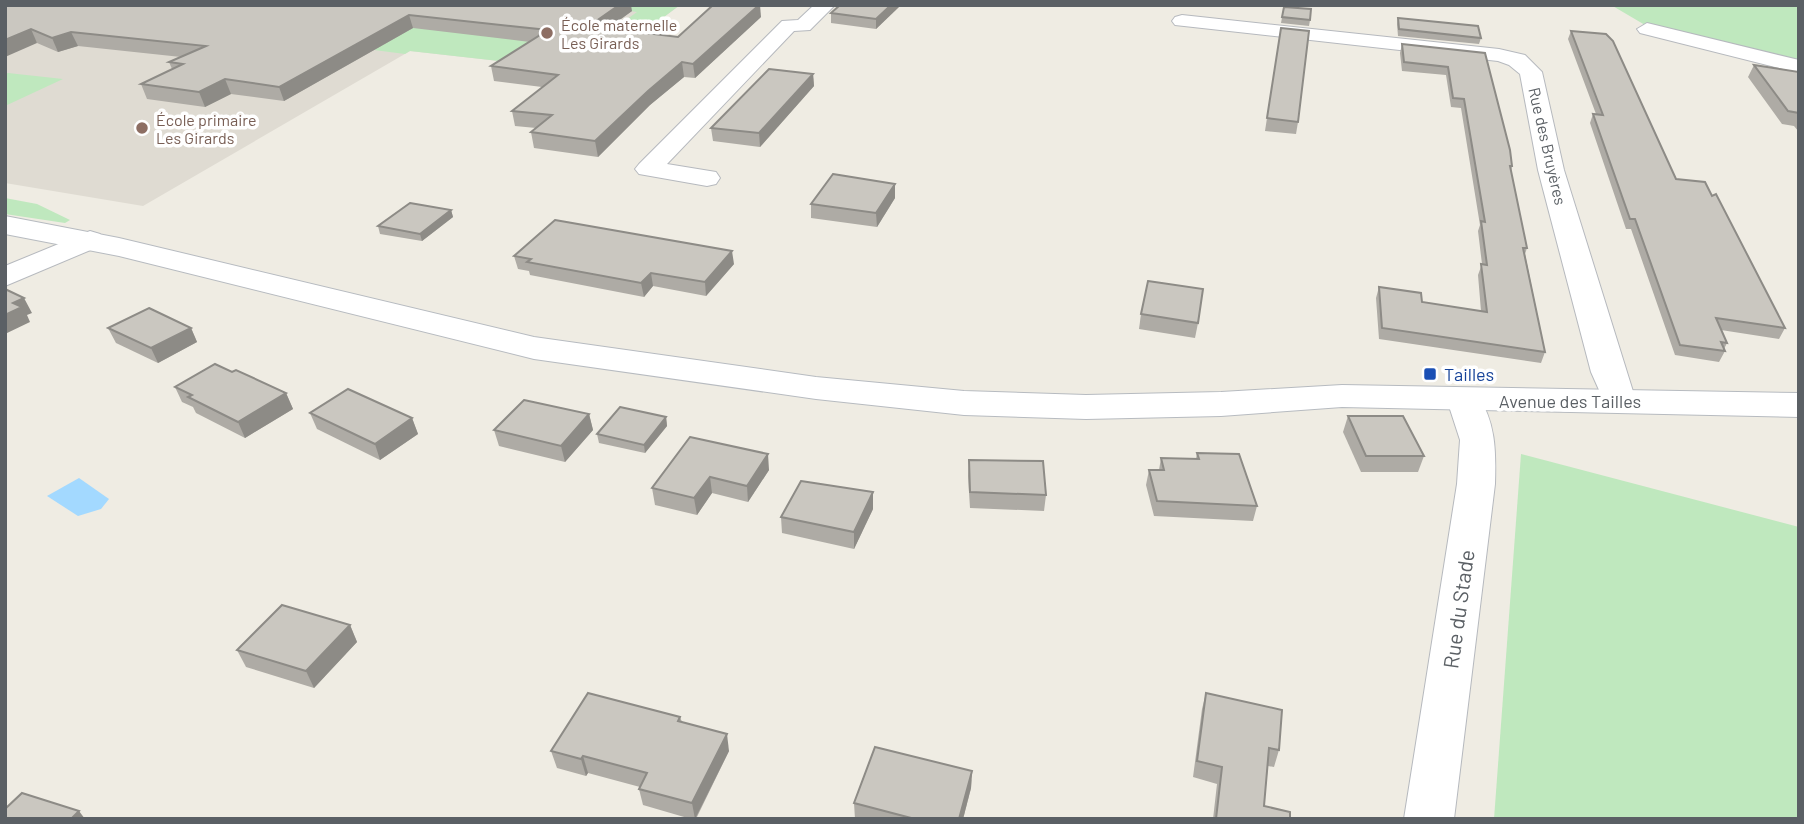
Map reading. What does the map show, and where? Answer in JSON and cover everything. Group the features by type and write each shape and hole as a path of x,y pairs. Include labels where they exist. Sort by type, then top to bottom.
{"street":[{"path":"707,178 648,169 789,25 803,26 826,5"},
{"name":"Rue des Bruyères","path":"1182,21 1499,55 1526,65 1531,72 1551,170 1608,372 1619,401"},
{"path":"1647,29 1799,67"},
{"path":"5,225 44,233"},
{"path":"5,231 44,233"},
{"name":"Avenue des Tailles","path":"44,233 90,240 534,348 816,388 964,403 1086,407 1221,404 1342,396 1799,405"},
{"path":"5,277 90,240"},
{"name":"Rue du Stade","path":"1429,819 1476,484 1478,440 1464,400"}],"shaded area":[{"name":"École primaire Les Girards","path":"259,5 680,5 629,43 606,73 410,51 143,206 5,183 5,30"}],"green space":[{"path":"592,5 680,5 629,43 606,73 410,51 405,54 374,50 413,21 598,40 637,12"},
{"path":"1611,5 1799,5 1799,62 1645,25"},
{"path":"5,74 63,79 5,106"},
{"path":"5,198 37,204 70,220 65,223 5,214"},
{"path":"1521,454 1799,527 1799,819 1494,819"}],"water":[{"path":"79,478 109,499 101,509 78,516 47,496"}],"building":[{"path":"5,5 619,5 589,26 678,37 713,5 759,5 693,64 682,62 595,141 531,132 552,115 512,111 558,75 491,66 548,30 409,15 279,87 225,79 199,92 141,84 183,64 169,62 206,46 71,32 52,38 31,29 5,40"},
{"path":"840,5 891,5 876,19 831,13"},
{"path":"1284,7 1311,9 1310,20 1282,17"},
{"path":"1398,18 1478,26 1481,38 1399,29"},
{"path":"1281,28 1309,31 1298,122 1267,118"},
{"path":"1571,31 1606,34 1613,41 1676,179 1705,182 1712,196 1716,194 1785,328 1716,318 1727,343 1721,342 1725,351 1680,345 1635,219 1630,219 1593,114 1603,115"},
{"path":"1402,44 1485,53 1510,150 1510,166 1527,248 1523,248 1545,352 1382,328 1379,287 1421,293 1422,302 1487,312 1481,264 1487,265 1481,221 1485,222 1464,99 1453,98 1448,67 1404,62"},
{"path":"1754,65 1799,72 1799,113 1788,111"},
{"path":"769,69 813,74 759,133 711,128"},
{"path":"833,174 895,184 876,213 811,204"},
{"path":"410,203 451,210 420,234 378,226"},
{"path":"555,220 732,251 705,282 651,273 641,283 527,262 531,259 514,256"},
{"path":"1148,281 1203,289 1198,323 1141,314"},
{"path":"5,289 24,298 13,303 22,307 5,315"},
{"path":"149,308 191,328 151,348 108,328"},
{"path":"215,364 232,372 236,370 286,393 238,422 188,397 192,395 175,387"},
{"path":"348,389 412,418 375,444 310,413"},
{"path":"524,400 589,414 561,446 494,430"},
{"path":"620,407 666,417 644,445 597,434"},
{"path":"1348,416 1403,416 1424,456 1366,456"},
{"path":"690,437 768,454 747,486 710,477 694,498 652,488"},
{"path":"1197,453 1239,454 1257,506 1157,501 1149,470 1164,470 1161,458 1199,459"},
{"path":"969,460 1043,461 1046,495 970,492"},
{"path":"801,481 873,492 854,532 781,517"},
{"path":"282,605 350,625 306,671 237,650"},
{"path":"588,693 680,717 678,721 727,734 692,803 639,789 647,773 583,756 581,759 551,751"},
{"path":"1206,693 1282,710 1279,750 1269,748 1264,806 1290,812 1290,819 1216,819 1222,767 1197,761"},
{"path":"875,747 972,771 959,819 915,819 854,803"},
{"path":"22,793 79,811 71,819 5,819 5,809"}],"place":[{"name":"École maternelle Les Girards","path":"547,33"},
{"name":"École primaire Les Girards","path":"142,128"},
{"name":"Tailles","path":"1430,374"}]}
